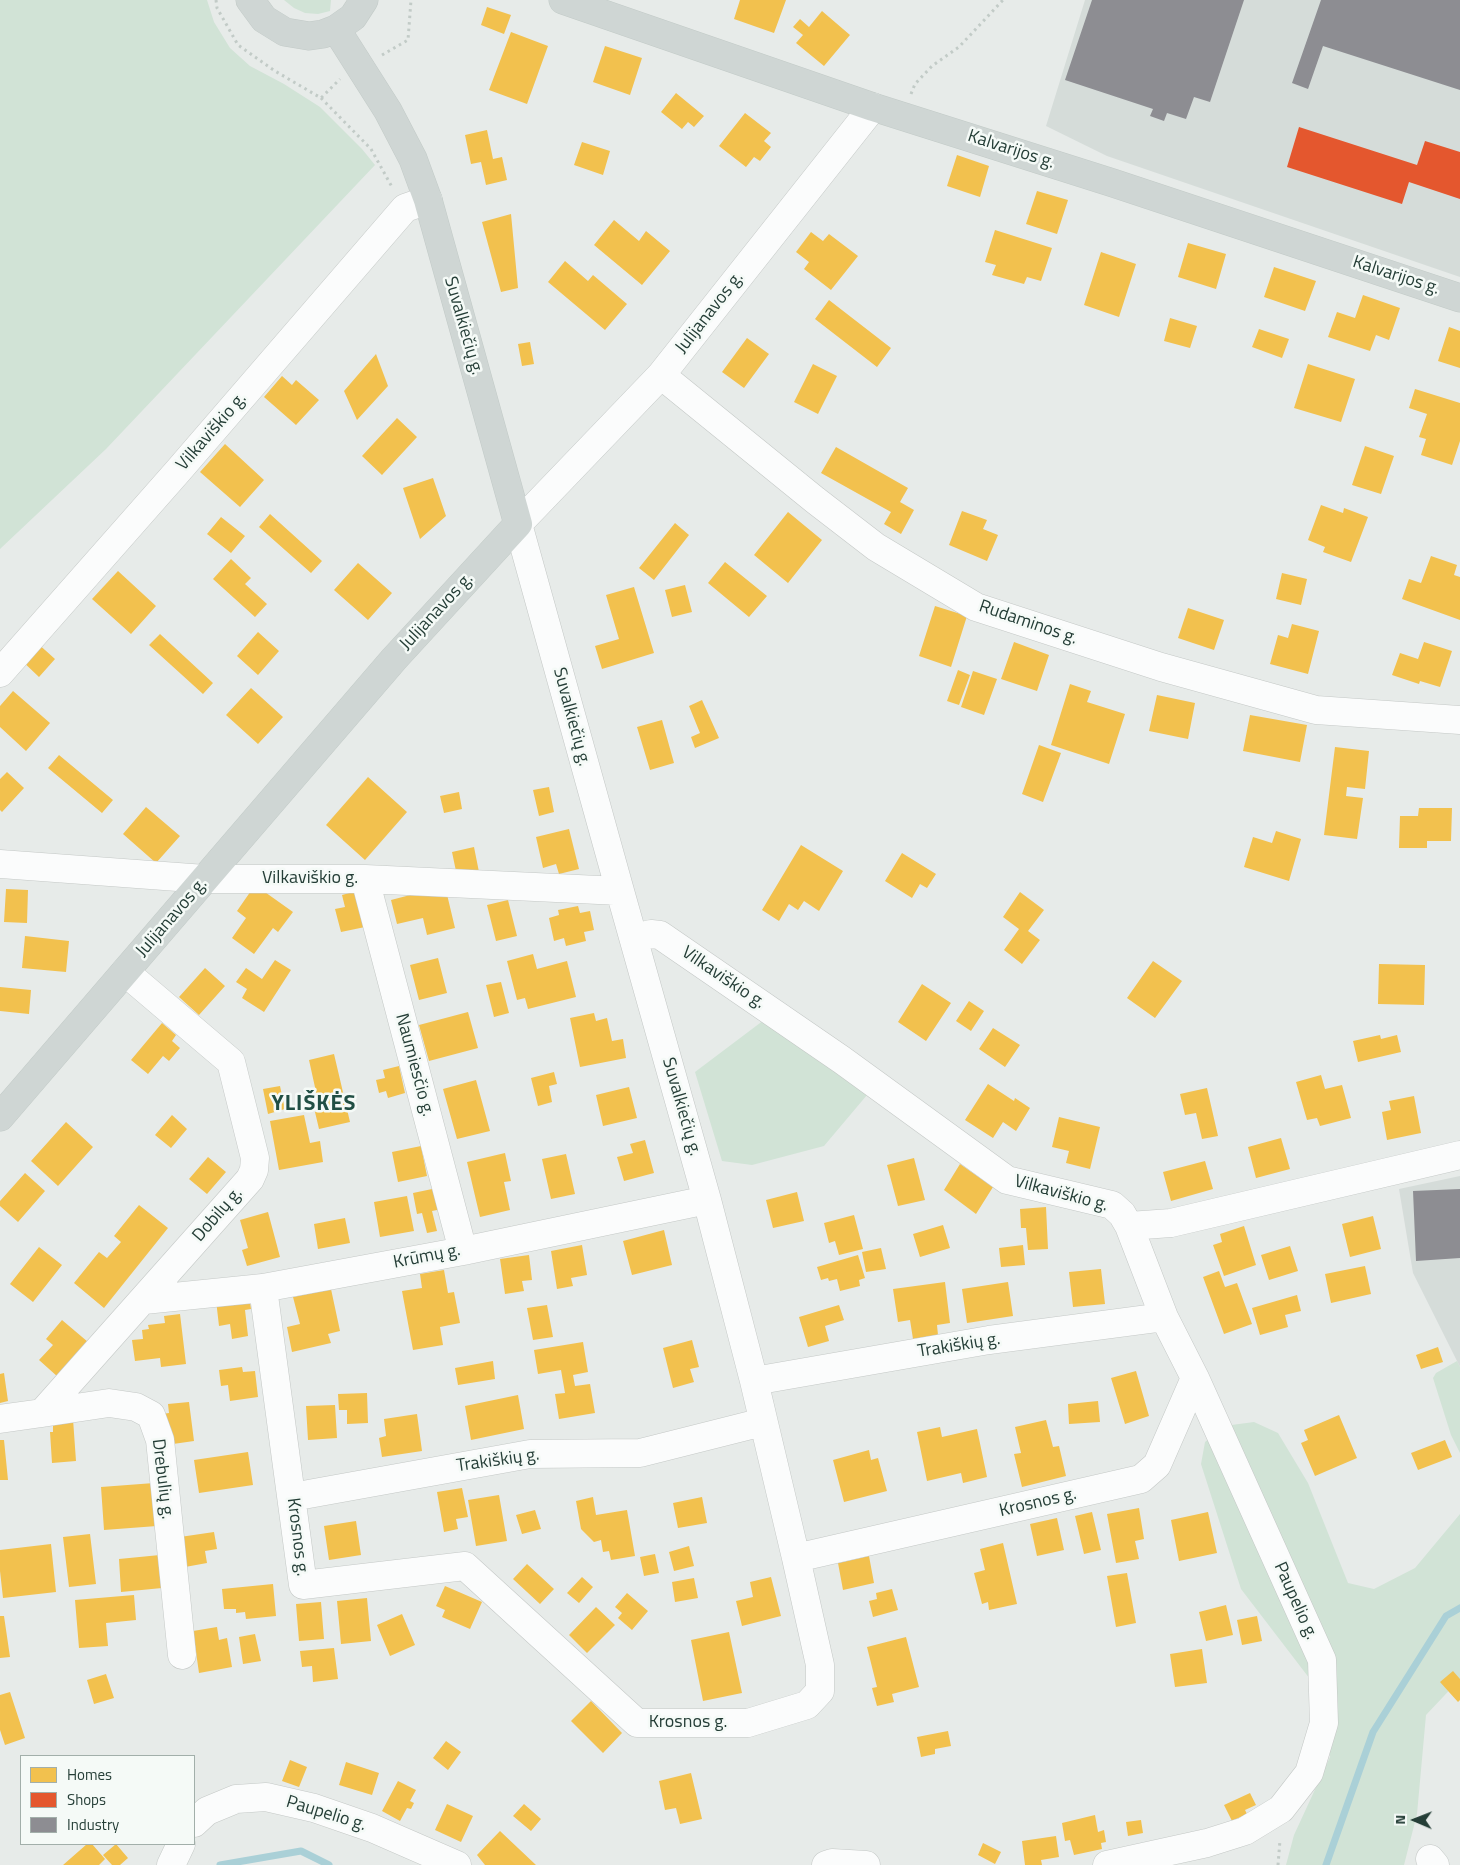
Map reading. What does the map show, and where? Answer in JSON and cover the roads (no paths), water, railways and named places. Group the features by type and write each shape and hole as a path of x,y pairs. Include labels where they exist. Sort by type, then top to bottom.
{"main road":[{"path":"250,0 264,20 285,32 309,36 323,34 336,29 353,17 364,0"},
{"name":"Kalvarijos g.","path":"563,0 873,107 1122,186 1460,298"},
{"name":"Suvalkiečių g.","path":"336,29 388,112 413,159 416,204 518,524"},
{"name":"Julijanavos g.","path":"0,1117 394,658 518,524"}],"street":[{"name":"Julijanavos g.","path":"518,524 661,375 873,107"},
{"name":"Vilkaviškio g.","path":"0,673 416,204"},
{"name":"Rudaminos g.","path":"661,375 809,496 876,547 976,607 1161,667 1316,710 1460,720"},
{"name":"Suvalkiečių g.","path":"518,524 707,1200 754,1381 796,1558"},
{"name":"Vilkaviškio g.","path":"0,864 205,879 365,879 620,891"},
{"name":"Naumiesčio g.","path":"365,879 463,1251"},
{"name":"Vilkaviškio g.","path":"634,938 650,934 660,935 842,1060 1006,1180 1112,1205 1122,1214 1129,1226 1171,1223 1460,1155"},
{"name":"Dobilų g.","path":"42,1413 250,1179 254,1170 255,1158 231,1062 125,972"},
{"name":"Krūmų g.","path":"144,1300 263,1288 463,1251 707,1200"},
{"name":"Paupelio g.","path":"1107,1865 1208,1842 1245,1831 1281,1809 1309,1772 1324,1723 1322,1660 1194,1378 1164,1317 1129,1226"},
{"name":"Krosnos g.","path":"263,1288 303,1585 465,1566 637,1723 748,1722 808,1706 820,1691 820,1665 796,1558 1141,1479 1157,1465 1194,1378"},
{"name":"Trakiškių g.","path":"754,1381 989,1340 1164,1317"},
{"name":"Drebulių g.","path":"42,1413 109,1403 136,1407 150,1415 160,1440 182,1655"},
{"path":"0,1419 42,1413"},
{"name":"Trakiškių g.","path":"292,1497 530,1454 640,1454 763,1422"},
{"name":"Paupelio g.","path":"195,1822 207,1811 236,1800 266,1796 314,1808 372,1828 457,1865"},
{"path":"170,1865 180,1845"},
{"path":"826,1865 832,1863 866,1865"}],"waterway":[{"path":"1326,1865 1373,1732 1446,1616 1460,1608"},
{"path":"220,1865 301,1851 329,1865"}],"district":[{"name":"YLIŠKĖS","path":"314,1105"}]}
